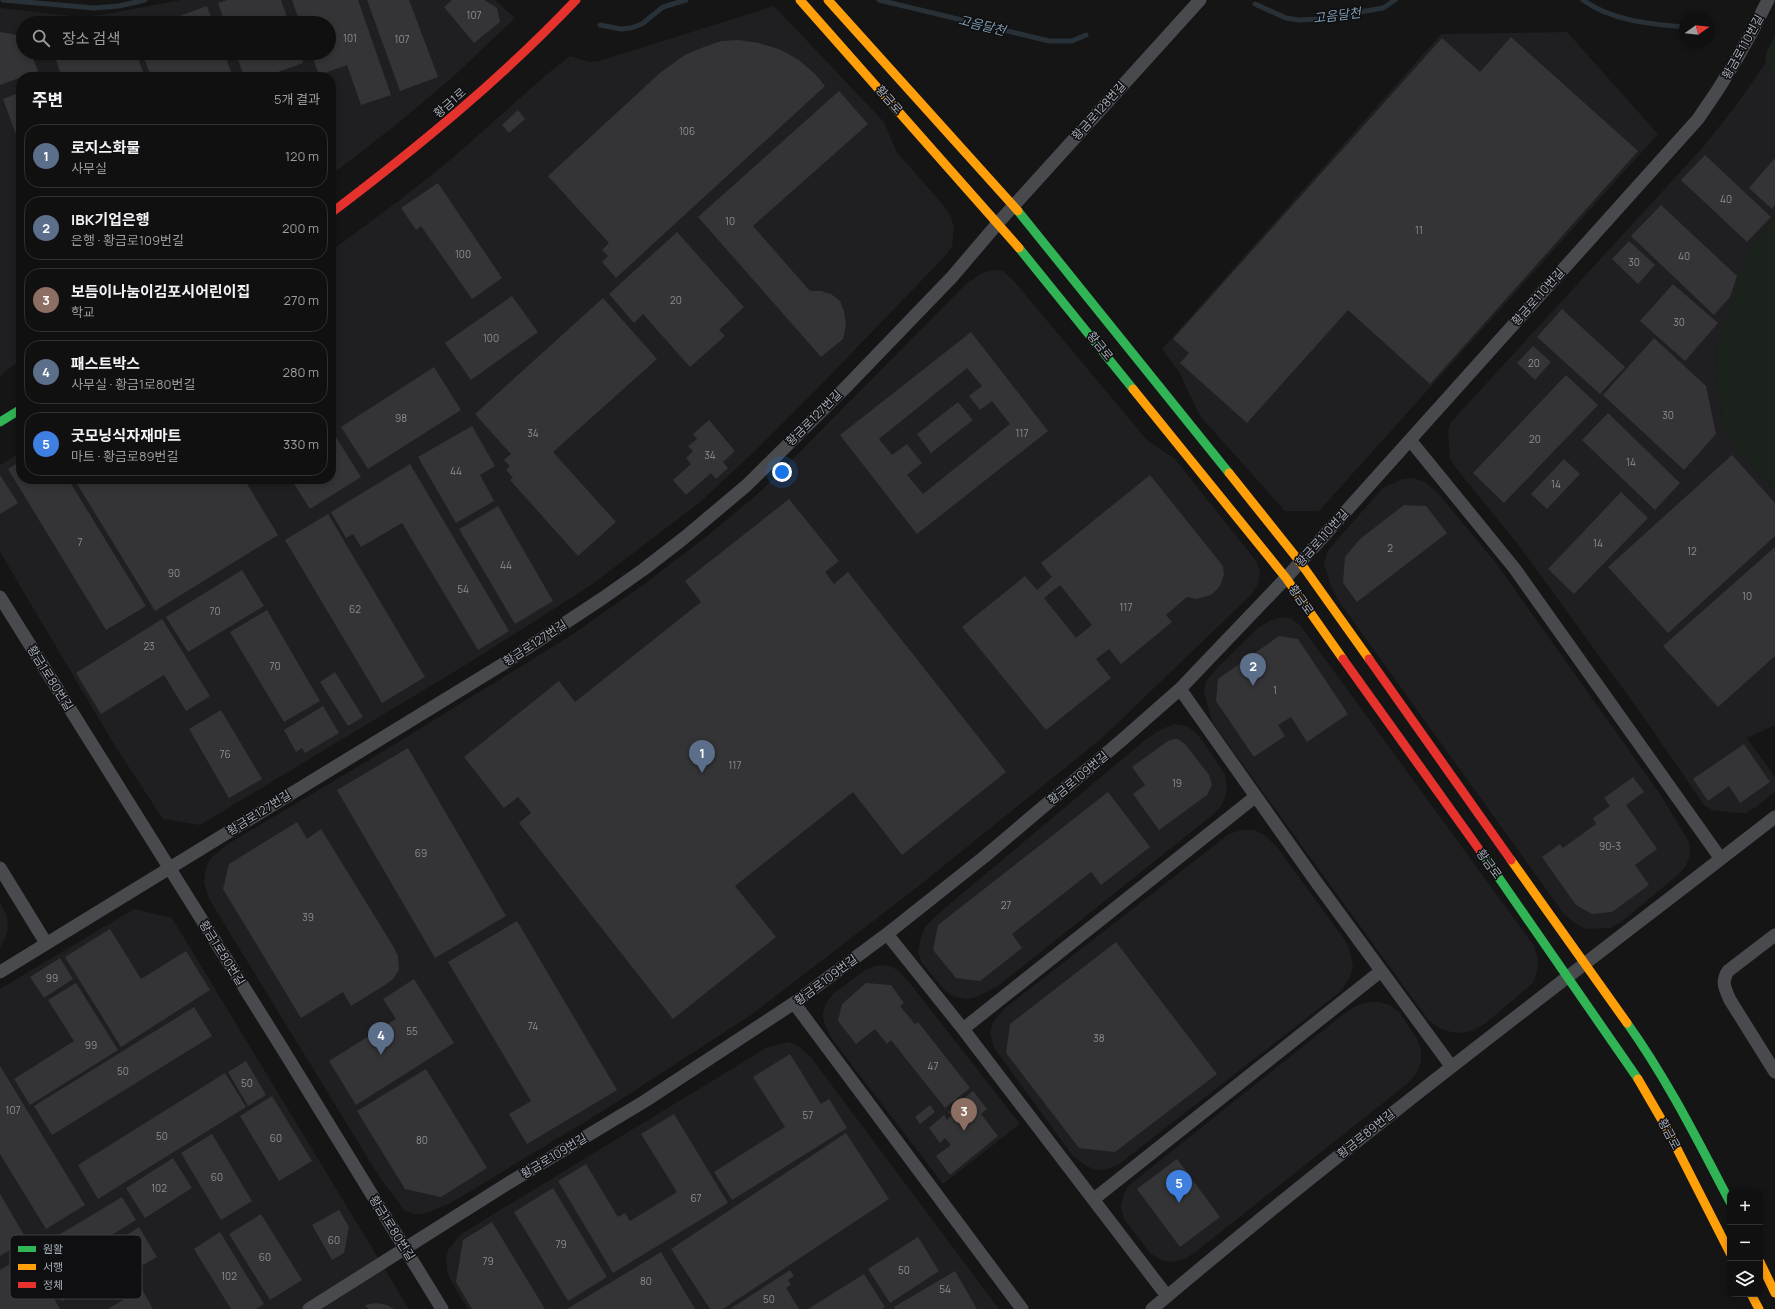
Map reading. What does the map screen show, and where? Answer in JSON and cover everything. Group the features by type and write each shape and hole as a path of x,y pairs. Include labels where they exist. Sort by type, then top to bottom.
{"street":[{"name":"황금1로","path":"336,209 462,109 556,23 576,0"},
{"name":"황금로","path":"800,0 1037,268 1286,578 1532,924 1638,1079 1667,1129 1727,1247"},
{"name":"황금로","path":"828,0 1014,206 1300,562 1645,1049 1687,1120 1727,1196"},
{"name":"황금로128번길","path":"998,223 1200,0"},
{"name":"황금로110번길","path":"1286,578 1698,119 1722,86 1741,54 1768,0"},
{"name":"황금로127번길","path":"0,972 503,664 609,594 679,542 747,485 838,394 952,277 998,223"},
{"path":"0,422 16,412"},
{"path":"1410,440 1515,569 1721,859"},
{"name":"황금로109번길","path":"310,1309 645,1101 794,1003 887,934 990,853 1180,689 1286,578"},
{"name":"황금1로80번길","path":"0,597 282,1048 442,1309"},
{"path":"1180,689 1255,797 1452,1066"},
{"path":"963,1029 1255,797"},
{"path":"1585,964 1775,817"},
{"path":"0,868 46,943"},
{"path":"887,934 963,1029 1167,1296"},
{"path":"1775,935 1728,971 1724,978 1725,988 1730,1000 1775,1072"},
{"name":"황금로89번길","path":"1152,1309 1452,1066 1585,964"},
{"path":"1094,1199 1381,971"},
{"path":"794,1003 1022,1309"},
{"path":"1763,1268 1775,1293"},
{"path":"1753,1297 1759,1309"}],"shaded area":[{"path":"181,0 495,0 515,18 454,76 392,128 336,171 336,72 16,72 16,364 5,371 0,377 0,8 72,16 16,16 16,60 336,60 336,16 91,16"},
{"path":"774,6 884,122 896,151 944,206 951,217 954,228 952,247 820,386 756,450 699,503 590,586 472,661 200,825 163,819 115,746 0,552 0,465 16,455 16,484 336,484 336,247 449,161 546,75 570,56 589,62 599,61"},
{"path":"1567,32 1658,134 1319,511 1285,511 1200,416 1179,372 1162,349 1441,34"},
{"path":"1775,35 1775,73 1765,64 1766,53"},
{"path":"1765,64 1775,73 1775,216 1756,239 1716,350 1715,373 1723,425 1729,437 1737,449 1775,489 1775,725 1747,738 1775,777 1775,792 1746,813 1736,813 1712,810 1704,805 1642,715 1520,547 1456,468 1450,459 1448,431 1451,422 1703,147 1734,108"},
{"path":"1775,216 1775,489 1737,449 1729,437 1723,425 1715,373 1716,351 1744,262 1756,239"},
{"path":"993,270 1003,271 1013,280 1147,440 1175,459 1257,562 1260,573 1258,584 1252,594 1102,738 920,885 751,1015 603,1111 449,1204 424,1214 414,1214 405,1211 380,1178 209,899 204,882 206,867 212,857 228,844 369,760 573,634 647,582 711,533 761,491 966,284 982,273"},
{"path":"1413,478 1425,482 1437,492 1496,563 1660,794 1689,842 1690,854 1686,866 1678,875 1621,922 1610,928 1586,929 1576,924 1564,914 1340,603 1331,586 1324,564 1327,552 1383,488 1402,479"},
{"path":"1283,617 1292,619 1301,626 1534,946 1538,958 1537,972 1533,983 1486,1023 1472,1031 1461,1033 1451,1032 1441,1029 1429,1021 1212,722 1204,692 1206,681 1218,667 1259,627 1271,620"},
{"path":"1174,724 1186,726 1197,733 1225,774 1227,788 1225,798 1220,808 998,986 977,997 966,999 955,997 945,991 922,963 918,952 925,927 938,914 1145,740 1160,730"},
{"path":"1241,830 1255,830 1266,836 1276,846 1345,940 1351,954 1353,967 1349,979 1340,992 1118,1165 1107,1169 1096,1170 1086,1166 1073,1156 994,1048 990,1032 993,1022 1005,1008 1229,834"},
{"path":"0,902 7,917 8,930 0,947"},
{"path":"134,909 172,918 409,1309 0,1309 0,989"},
{"path":"878,965 890,966 899,971 909,982 1020,1124 943,1184 832,1039 824,1023 823,1013 826,1003 834,993 865,970"},
{"path":"1369,1002 1380,1002 1390,1005 1399,1012 1417,1039 1421,1050 1421,1061 1417,1073 1407,1084 1185,1259 1173,1262 1161,1260 1150,1253 1124,1219 1121,1208 1123,1196 1128,1186 1341,1016 1358,1005"},
{"path":"788,1042 798,1046 810,1056 999,1309 468,1309 452,1283 447,1271 446,1260 448,1250 461,1234 766,1048"}],"building":[{"path":"227,0 281,0 287,16 223,16 218,3"},
{"path":"292,0 358,0 391,95 361,105 347,65 327,72 318,72 314,60 336,60 336,16 298,16"},
{"path":"367,0 409,0 438,77 400,91"},
{"path":"452,0 484,0 497,8 500,22 474,43 444,7"},
{"path":"207,6 211,16 180,16"},
{"path":"0,32 16,35 16,60 34,60 38,71 16,72 16,79 0,85"},
{"path":"1511,37 1638,151 1430,384 1348,310 1247,423 1180,363 1189,353 1173,339 1442,38 1480,72"},
{"path":"739,40 759,43 779,49 799,60 815,74 825,86 616,278 602,262 608,256 602,250 609,243 548,176 661,72 685,55 704,47 721,41"},
{"path":"56,60 139,60 143,72 60,72"},
{"path":"145,60 227,60 231,72 149,72"},
{"path":"238,60 302,60 303,63 278,72 242,72"},
{"path":"839,91 868,124 753,226 810,291 821,291 831,294 840,301 844,311 846,325 843,339 821,357 698,217"},
{"path":"16,94 16,134 3,99"},
{"path":"518,110 525,119 509,133 502,125"},
{"path":"1705,155 1771,217 1747,242 1681,180"},
{"path":"1775,158 1775,205 1772,209 1749,188"},
{"path":"438,183 502,278 472,299 421,226 416,230 401,208"},
{"path":"1661,205 1737,276 1730,297 1714,315 1631,236"},
{"path":"677,232 744,307 719,330 725,336 690,367 643,314 634,323 609,294"},
{"path":"1629,241 1655,265 1638,284 1612,259"},
{"path":"1673,284 1718,323 1685,361 1640,321"},
{"path":"512,296 538,332 471,380 445,343"},
{"path":"603,298 657,359 553,452 616,522 578,556 510,480 513,478 506,470 510,466 504,460 511,454 475,414"},
{"path":"1562,309 1625,367 1600,394 1537,337"},
{"path":"971,332 1048,431 917,534 840,435","holes":["967,368 982,386 969,396 980,410 992,401 1010,424 923,494 907,475 922,463 907,444 892,455 879,439"]},
{"path":"1654,338 1706,386 1716,434 1684,470 1603,395"},
{"path":"1533,346 1551,362 1535,380 1517,363"},
{"path":"434,367 461,410 368,469 341,427"},
{"path":"1566,375 1598,405 1504,503 1473,473"},
{"path":"958,402 973,420 931,453 917,434"},
{"path":"1608,413 1680,483 1655,510 1582,440"},
{"path":"709,420 735,451 723,462 728,468 716,479 711,473 686,495 673,480 691,464 686,458 693,451 688,446 697,439 693,434"},
{"path":"472,426 495,466 480,475 494,501 456,523 418,457"},
{"path":"336,437 361,477 310,509 294,484 336,484"},
{"path":"1732,455 1775,503 1775,536 1668,633 1608,567"},
{"path":"1564,459 1580,474 1547,509 1531,494"},
{"path":"16,464 16,482 8,469"},
{"path":"410,464 509,631 478,650 402,523 361,547 353,534 346,538 331,512"},
{"path":"0,475 18,503 0,514"},
{"path":"1150,475 1223,566 1224,575 1220,586 1211,595 1197,599 1187,597 1166,615 1172,622 1121,664 1109,649 1096,659 1111,678 1046,730 962,627 1025,576 1037,590 1052,577 1041,563","holes":["1060,585 1092,625 1076,638 1044,598"]},
{"path":"17,484 71,484 146,606 106,630"},
{"path":"77,484 247,484 278,535 155,611"},
{"path":"1621,492 1648,518 1574,594 1548,569"},
{"path":"789,499 839,561 825,572 834,584 848,572 1006,772 902,855 853,792 735,886 776,937 673,1019 519,823 531,813 518,797 504,808 464,757 559,681 575,702 701,602 685,581"},
{"path":"1404,505 1426,506 1447,533 1357,602 1343,583 1345,557 1360,539"},
{"path":"498,506 553,601 515,624 459,529"},
{"path":"328,514 425,677 382,703 285,540"},
{"path":"1775,547 1775,656 1718,707 1663,646"},
{"path":"242,570 264,606 188,652 166,617"},
{"path":"267,610 320,701 284,722 230,632"},
{"path":"162,619 210,696 186,711 164,675 101,714 76,673"},
{"path":"1279,636 1298,639 1348,714 1307,742 1291,717 1278,725 1285,736 1254,757 1216,701 1218,679"},
{"path":"335,672 363,717 348,726 320,682"},
{"path":"323,706 339,733 305,753 302,748 296,752 284,730"},
{"path":"221,710 262,779 229,798 189,729"},
{"path":"1178,739 1185,744 1209,775 1212,785 1207,795 1159,830 1133,794 1145,785 1132,767 1168,741"},
{"path":"1744,744 1770,782 1740,803 1729,786 1708,801 1693,779"},
{"path":"408,748 506,916 435,958 337,790"},
{"path":"1633,777 1644,792 1626,805 1657,849 1635,865 1649,885 1612,912 1592,914 1576,905 1542,857 1560,844 1563,848 1596,824 1593,818 1610,806 1604,798"},
{"path":"1108,792 1150,847 1101,885 1091,872 1012,934 1022,948 980,981 956,978 933,950 938,925"},
{"path":"297,822 307,839 321,829 393,946 398,956 399,970 393,979 385,985 351,1006 343,992 301,1018 223,889 229,864"},
{"path":"517,921 617,1090 527,1144 509,1114 531,1101 448,962"},
{"path":"110,929 141,979 186,951 210,990 121,1047 65,957"},
{"path":"1116,942 1217,1074 1115,1152 1079,1148 1006,1053 1010,1024"},
{"path":"60,958 73,979 44,998 30,977"},
{"path":"414,979 454,1043 356,1105 329,1061 396,1019 383,999"},
{"path":"76,983 118,1050 30,1105 14,1079 74,1041 48,1000"},
{"path":"866,983 891,985 904,1003 900,1006 915,1024 918,1022 970,1088 945,1108 891,1040 887,1044 875,1029 856,1044 838,1021 842,1004"},
{"path":"194,1007 212,1036 52,1135 34,1106"},
{"path":"790,1054 821,1104 829,1099 847,1128 732,1200 714,1172 785,1127 753,1077"},
{"path":"246,1061 266,1095 248,1106 228,1072"},
{"path":"0,1066 85,1205 46,1229 0,1154"},
{"path":"426,1069 487,1168 441,1197 405,1189 357,1111"},
{"path":"225,1073 246,1107 98,1199 78,1165"},
{"path":"973,1091 987,1109 981,1114 998,1136 950,1175 936,1156 951,1145 945,1138 940,1143 929,1128 944,1115 947,1120 951,1116 948,1112"},
{"path":"272,1096 312,1161 279,1181 240,1116"},
{"path":"930,1105 935,1112 920,1124 915,1117"},
{"path":"674,1114 728,1203 613,1273 558,1181 586,1164 618,1217 625,1213 630,1221 677,1192 641,1134"},
{"path":"846,1133 889,1199 723,1309 710,1309 671,1249"},
{"path":"212,1134 252,1201 221,1220 181,1153"},
{"path":"173,1158 192,1188 145,1218 126,1188"},
{"path":"1177,1159 1220,1217 1180,1247 1137,1189"},
{"path":"553,1188 607,1277 568,1301 514,1212"},
{"path":"0,1194 24,1235 10,1235 10,1250 0,1256"},
{"path":"122,1197 136,1220 112,1235 59,1235"},
{"path":"339,1210 349,1227 344,1253 332,1260 312,1225"},
{"path":"261,1214 302,1280 270,1300 229,1234"},
{"path":"492,1222 545,1309 472,1309 456,1282 463,1240"},
{"path":"139,1227 157,1257 143,1265 142,1235 127,1235"},
{"path":"220,1232 264,1304 256,1309 231,1309 194,1249"},
{"path":"918,1237 939,1271 890,1303 868,1269"},
{"path":"661,1252 695,1309 567,1309"},
{"path":"10,1264 10,1299 54,1299 60,1309 0,1309 0,1270"},
{"path":"790,1270 794,1276 788,1280 791,1285 786,1288 799,1309 730,1309"},
{"path":"955,1271 977,1309 895,1309 894,1307"},
{"path":"864,1274 885,1307 882,1309 808,1309"},
{"path":"142,1289 153,1309 108,1309 125,1299 142,1299"},
{"path":"376,1303 387,1305 394,1309 368,1309 365,1305"}],"waterway":[{"name":"고음달천","path":"3,0 94,8 119,6 145,0"},
{"name":"고음달천","path":"600,25 621,29 631,28 642,24 663,7 686,0"},
{"name":"고음달천","path":"879,0 1049,41 1072,41 1086,35"},
{"name":"고음달천","path":"1255,4 1286,18 1299,20 1320,19 1383,8 1395,0"},
{"name":"고음달천","path":"1583,0 1606,13 1619,17 1645,23 1679,26"}],"traffic: fast":[{"path":"1018,211 1229,473"},
{"path":"1019,248 1133,389"},
{"path":"0,422 16,412"},
{"path":"1481,852 1638,1079"},
{"path":"1627,1023 1642,1044 1669,1088 1727,1196"}],"traffic: slow":[{"path":"800,0 1019,248"},
{"path":"828,0 1018,211"},
{"path":"1133,389 1286,578 1343,659"},
{"path":"1229,473 1300,562 1369,659"},
{"path":"1511,860 1627,1023"},
{"path":"1638,1079 1667,1129 1727,1247"},
{"path":"1763,1268 1775,1293"},
{"path":"1753,1297 1759,1309"}],"traffic: jam":[{"path":"336,209 427,137 488,85 548,29 576,0"},
{"path":"1343,659 1481,852"},
{"path":"1369,659 1511,860"}],"place":[{"name":"IBK기업은행","path":"1253,686"},
{"name":"로지스화물","path":"702,773"},
{"name":"패스트박스","path":"381,1055"},
{"name":"보듬이나눔이김포시어린이집","path":"964,1131"},
{"name":"굿모닝식자재마트","path":"1179,1203"}]}
